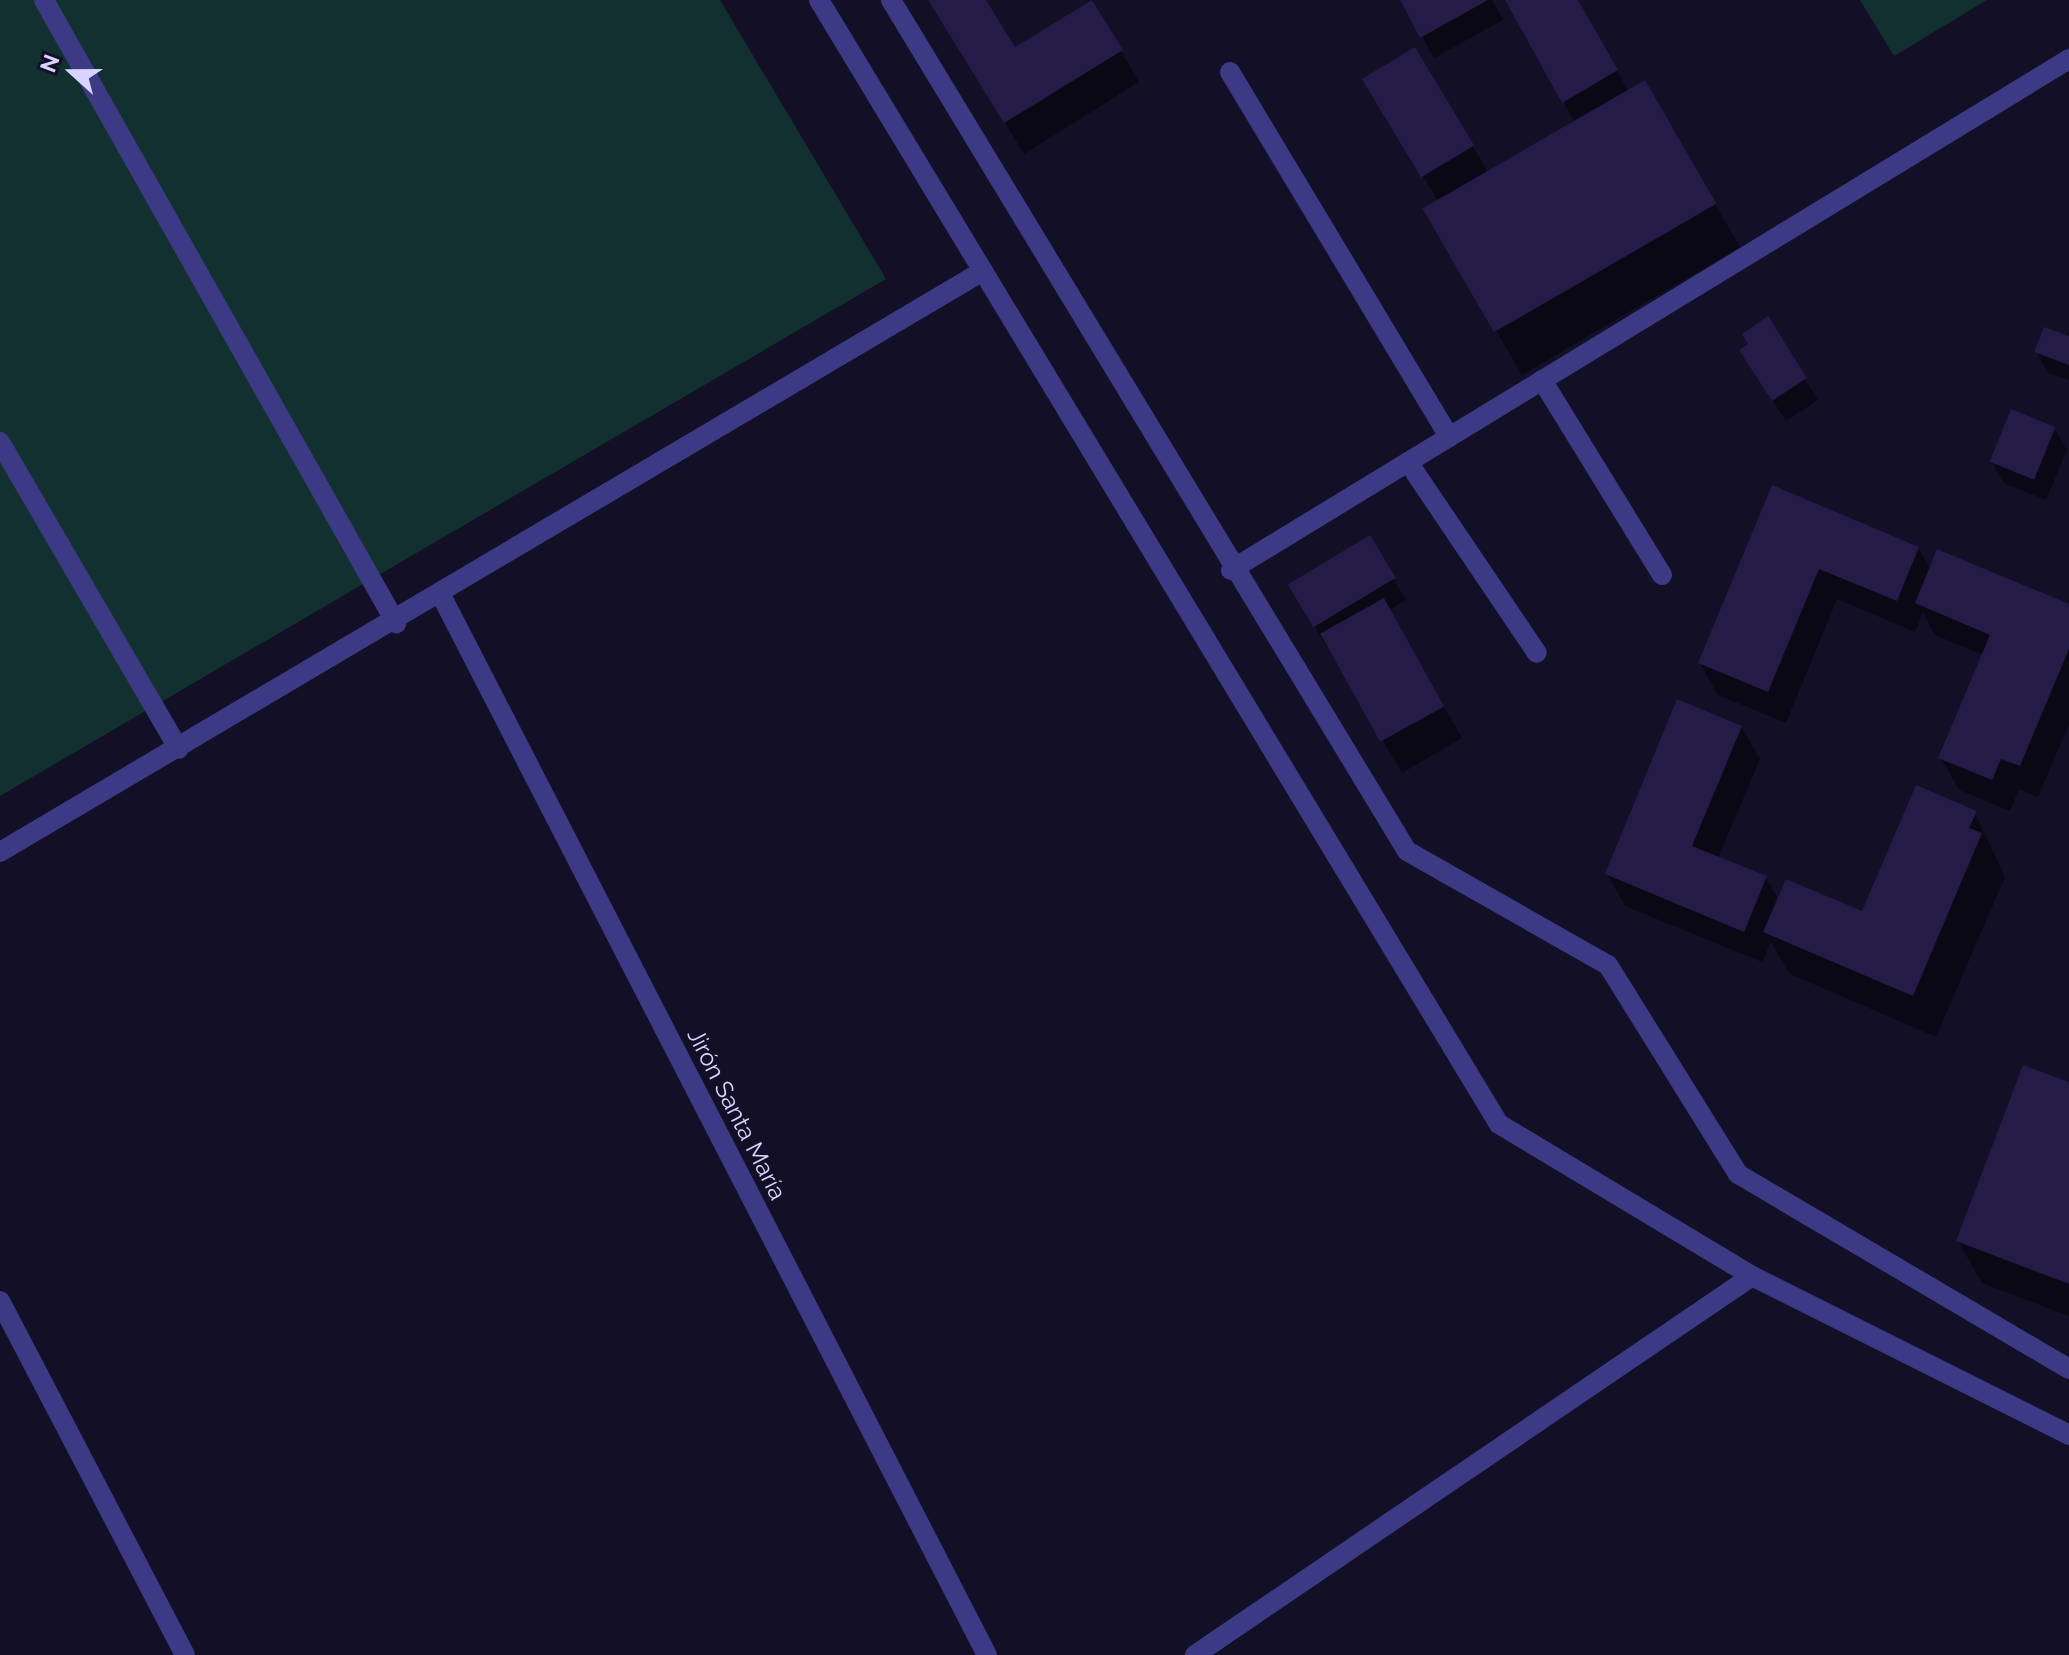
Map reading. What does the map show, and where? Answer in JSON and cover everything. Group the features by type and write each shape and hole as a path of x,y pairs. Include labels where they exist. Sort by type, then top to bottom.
{"street":[{"path":"44,0 396,623"},
{"path":"819,0 1499,1124 1752,1276 2069,1435"},
{"path":"891,0 1231,570 1407,851 1608,965 1738,1174 2069,1369"},
{"path":"1231,570 2069,59"},
{"path":"1230,72 1449,437"},
{"path":"0,852 442,597 983,271"},
{"path":"1542,380 1662,575"},
{"path":"0,442 179,749"},
{"path":"1408,462 1537,653"},
{"name":"Jirón Santa María","path":"442,597 987,1655"},
{"path":"1195,1655 1752,1276"},
{"path":"0,1301 185,1655"}],"green space":[{"path":"0,0 720,0 886,279 0,796"},
{"path":"1860,0 1987,0 1894,56"}],"building":[{"path":"928,0 986,0 1015,47 1092,0 1123,50 1004,123"},
{"path":"1400,0 1488,0 1420,38"},
{"path":"1505,0 1578,0 1618,70 1562,103"},
{"path":"1415,47 1474,146 1421,178 1362,79"},
{"path":"1645,80 1716,204 1494,332 1422,208"},
{"path":"1768,316 1807,378 1772,401 1739,350 1748,344 1742,334"},
{"path":"2044,327 2069,336 2069,365 2034,352"},
{"path":"2011,409 2056,427 2034,480 1990,462"},
{"path":"1772,485 1919,547 1897,601 1819,569 1768,692 1698,663"},
{"path":"1370,535 1396,578 1313,627 1288,584"},
{"path":"1937,549 2069,604 2069,649 2020,766 2001,759 1992,780 1938,758 1990,635 1915,603"},
{"path":"1384,598 1444,706 1380,742 1320,633"},
{"path":"1677,699 1742,726 1692,846 1767,876 1744,932 1605,874"},
{"path":"1916,785 1977,811 1969,828 1982,833 1913,996 1763,932 1786,879 1862,911"},
{"path":"2023,1065 2069,1082 2069,1284 1956,1241"}]}
